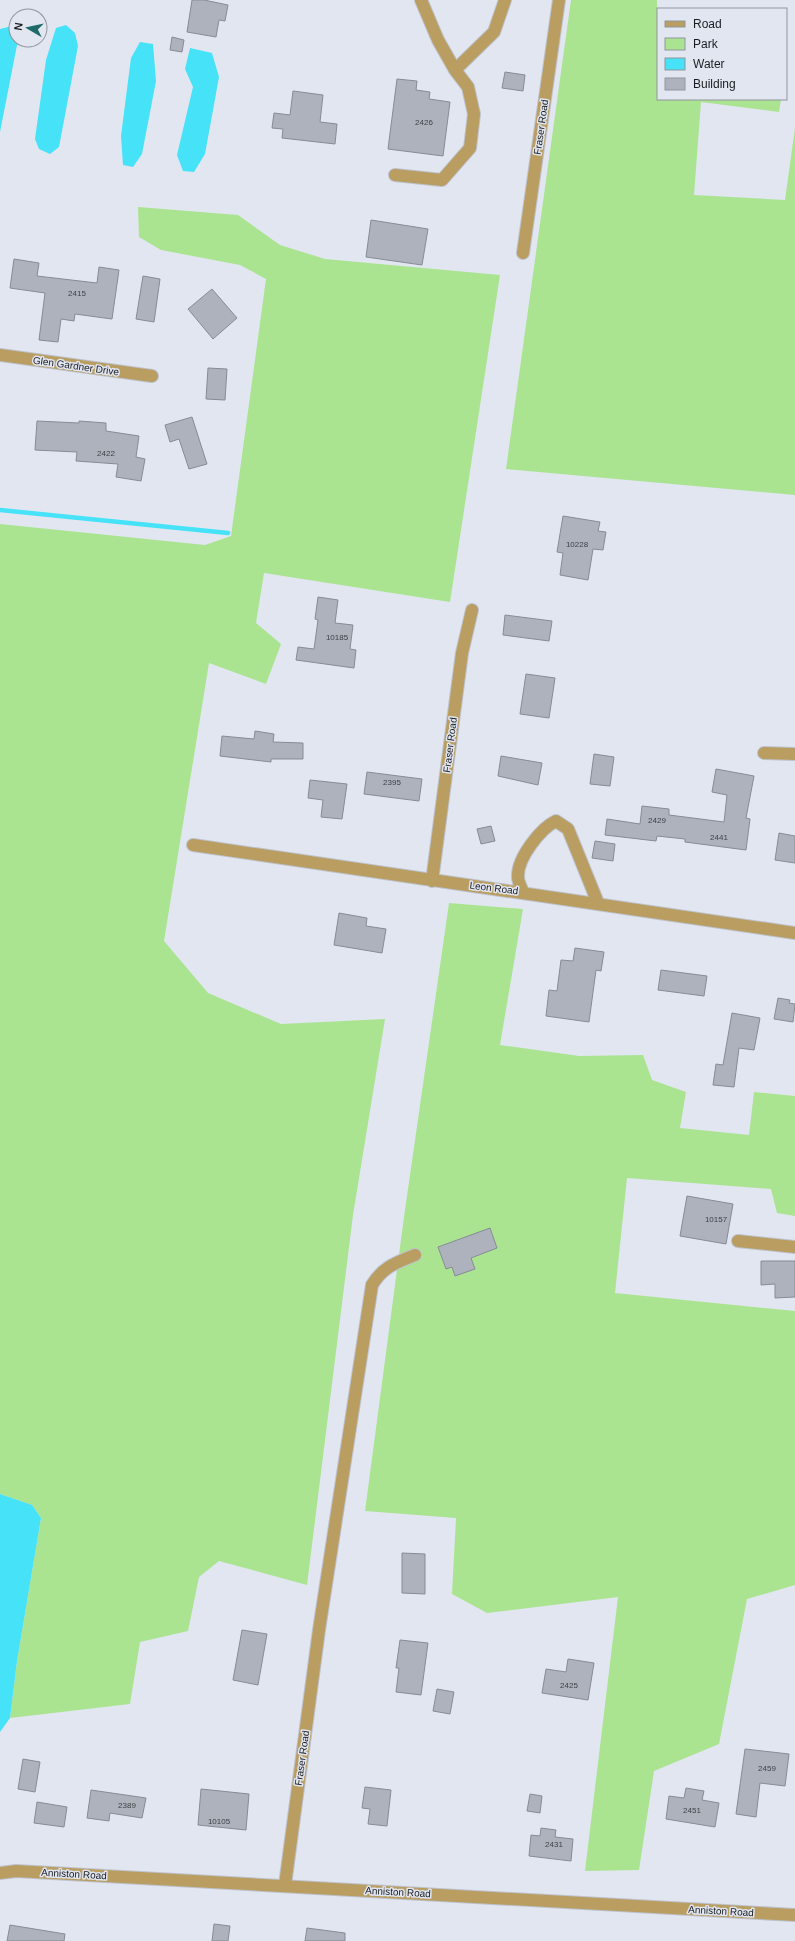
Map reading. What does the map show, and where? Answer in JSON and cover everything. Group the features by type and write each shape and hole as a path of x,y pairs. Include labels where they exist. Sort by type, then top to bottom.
{"street":[{"path":"395,175 442,180 470,148 474,114 468,87 455,70 438,40 421,0"},
{"path":"455,70 494,32 505,0"},
{"name":"Fraser Road","path":"523,254 559,0"},
{"name":"Glen Gardner Drive","path":"0,355 152,376"},
{"name":"Fraser Road","path":"432,881 462,653 472,610"},
{"path":"764,753 795,754"},
{"path":"523,892 518,876 520,863 546,825 556,820 568,829 598,903"},
{"name":"Leon Road","path":"193,845 432,881 523,892 795,933"},
{"path":"738,1241 795,1247"},
{"name":"Fraser Road","path":"285,1885 319,1630 372,1286 378,1275 386,1268 415,1255"},
{"name":"Anniston Road","path":"0,1872 285,1885 795,1915"}],"green space":[{"path":"571,0 657,0 657,100 781,100 779,112 701,102 694,195 785,200 795,128 795,495 506,469"},
{"path":"138,207 238,215 280,245 325,259 500,275 450,602 264,573 256,623 281,644 266,684 209,663 164,941 208,993 281,1024 385,1019 353,1215 307,1585 219,1561 199,1577 188,1631 140,1642 130,1704 10,1718 17,1661 41,1518 32,1505 0,1494 0,524 205,545 231,536 266,279 240,265 161,250 139,237"},
{"path":"449,903 523,909 500,1045 579,1056 643,1055 652,1080 686,1092 680,1128 749,1135 754,1092 795,1096 795,1216 777,1213 771,1189 627,1178 615,1293 795,1311 795,1585 747,1599 719,1744 654,1771 639,1870 585,1871 618,1597 487,1613 452,1594 456,1518 365,1511 404,1217"}],"water":[{"path":"66,25 75,33 78,46 59,147 50,154 39,149 35,139 46,60 56,28"},
{"path":"8,27 8,48 16,48 0,132 0,29"},
{"path":"140,42 153,44 156,81 142,154 133,167 123,165 121,136 131,58"},
{"path":"190,48 212,53 219,77 205,154 194,172 183,171 177,155 193,87 185,69"},
{"path":"0,1494 32,1505 41,1518 17,1661 10,1718 0,1732"}],"building":[{"path":"192,0 204,0 228,5 225,21 219,20 216,37 187,32"},
{"path":"172,37 184,40 182,52 170,50"},
{"path":"505,72 525,75 523,91 502,88"},
{"path":"397,79 417,81 416,90 430,92 429,99 450,102 443,156 388,149"},
{"path":"293,91 323,95 320,122 337,124 335,144 282,138 283,129 272,128 274,113 290,115"},
{"path":"371,220 428,229 422,265 366,257"},
{"path":"14,259 39,263 37,276 97,283 99,267 119,270 112,319 75,314 74,321 61,319 58,342 39,340 45,293 10,288"},
{"path":"143,276 160,279 154,322 136,319"},
{"path":"212,289 237,318 213,339 188,309"},
{"path":"208,368 227,369 225,400 206,399"},
{"path":"192,417 207,464 189,469 179,439 170,442 165,425"},
{"path":"37,421 79,423 79,421 106,423 106,431 139,436 136,457 145,459 141,481 116,477 118,464 76,461 77,452 35,450"},
{"path":"563,516 600,522 598,531 606,532 603,550 593,549 588,580 560,575 563,553 557,552"},
{"path":"318,597 338,600 335,623 353,625 350,649 356,650 354,668 296,660 298,647 314,649 318,620 315,619"},
{"path":"505,615 552,621 549,641 503,635"},
{"path":"526,674 555,678 549,718 520,714"},
{"path":"255,731 274,734 273,742 303,743 303,759 271,759 271,762 220,756 222,736 254,739"},
{"path":"594,754 614,757 610,786 590,784"},
{"path":"501,756 542,763 538,785 498,776"},
{"path":"716,769 754,776 746,818 750,819 746,850 685,842 685,839 657,836 656,841 605,835 607,819 640,824 642,806 669,809 669,815 724,822 727,795 712,792"},
{"path":"367,772 422,779 419,801 364,794"},
{"path":"310,780 347,784 342,819 321,817 323,800 308,798"},
{"path":"491,826 495,841 481,844 477,829"},
{"path":"779,833 795,836 795,863 775,860"},
{"path":"595,841 615,844 613,861 592,858"},
{"path":"339,913 367,918 366,926 386,929 382,953 334,945"},
{"path":"575,948 604,952 601,971 596,970 589,1022 546,1016 549,990 557,991 561,960 573,961"},
{"path":"661,970 707,976 704,996 658,990"},
{"path":"778,998 790,1000 789,1003 795,1004 793,1022 774,1019"},
{"path":"732,1013 760,1018 754,1050 739,1048 734,1087 713,1085 716,1064 723,1065"},
{"path":"687,1196 733,1204 726,1244 680,1236"},
{"path":"490,1228 497,1248 471,1258 475,1269 455,1276 452,1267 446,1269 438,1247"},
{"path":"761,1261 795,1261 795,1297 775,1298 775,1284 761,1285"},
{"path":"402,1553 425,1554 425,1594 402,1593"},
{"path":"242,1630 267,1634 258,1685 233,1680"},
{"path":"400,1640 428,1643 421,1695 396,1692 399,1668 396,1668"},
{"path":"568,1659 594,1663 588,1700 542,1693 546,1669 566,1672"},
{"path":"437,1689 454,1692 450,1714 433,1711"},
{"path":"745,1749 789,1754 785,1786 760,1783 756,1817 736,1814"},
{"path":"23,1759 40,1762 35,1792 18,1789"},
{"path":"365,1787 391,1790 387,1826 368,1824 370,1809 362,1808"},
{"path":"686,1788 704,1791 702,1800 719,1803 715,1827 666,1819 669,1796 684,1798"},
{"path":"201,1789 249,1794 246,1830 198,1825"},
{"path":"91,1790 146,1798 142,1818 110,1813 109,1821 87,1818"},
{"path":"530,1794 542,1796 540,1813 527,1811"},
{"path":"37,1802 67,1807 64,1827 34,1823"},
{"path":"541,1828 556,1830 555,1837 573,1839 571,1861 529,1856 531,1835 540,1836"},
{"path":"214,1924 230,1926 228,1941 212,1941"},
{"path":"10,1925 65,1934 64,1941 7,1941"},
{"path":"307,1928 345,1933 345,1941 305,1941"}],"waterway":[{"path":"0,510 228,533"}]}
